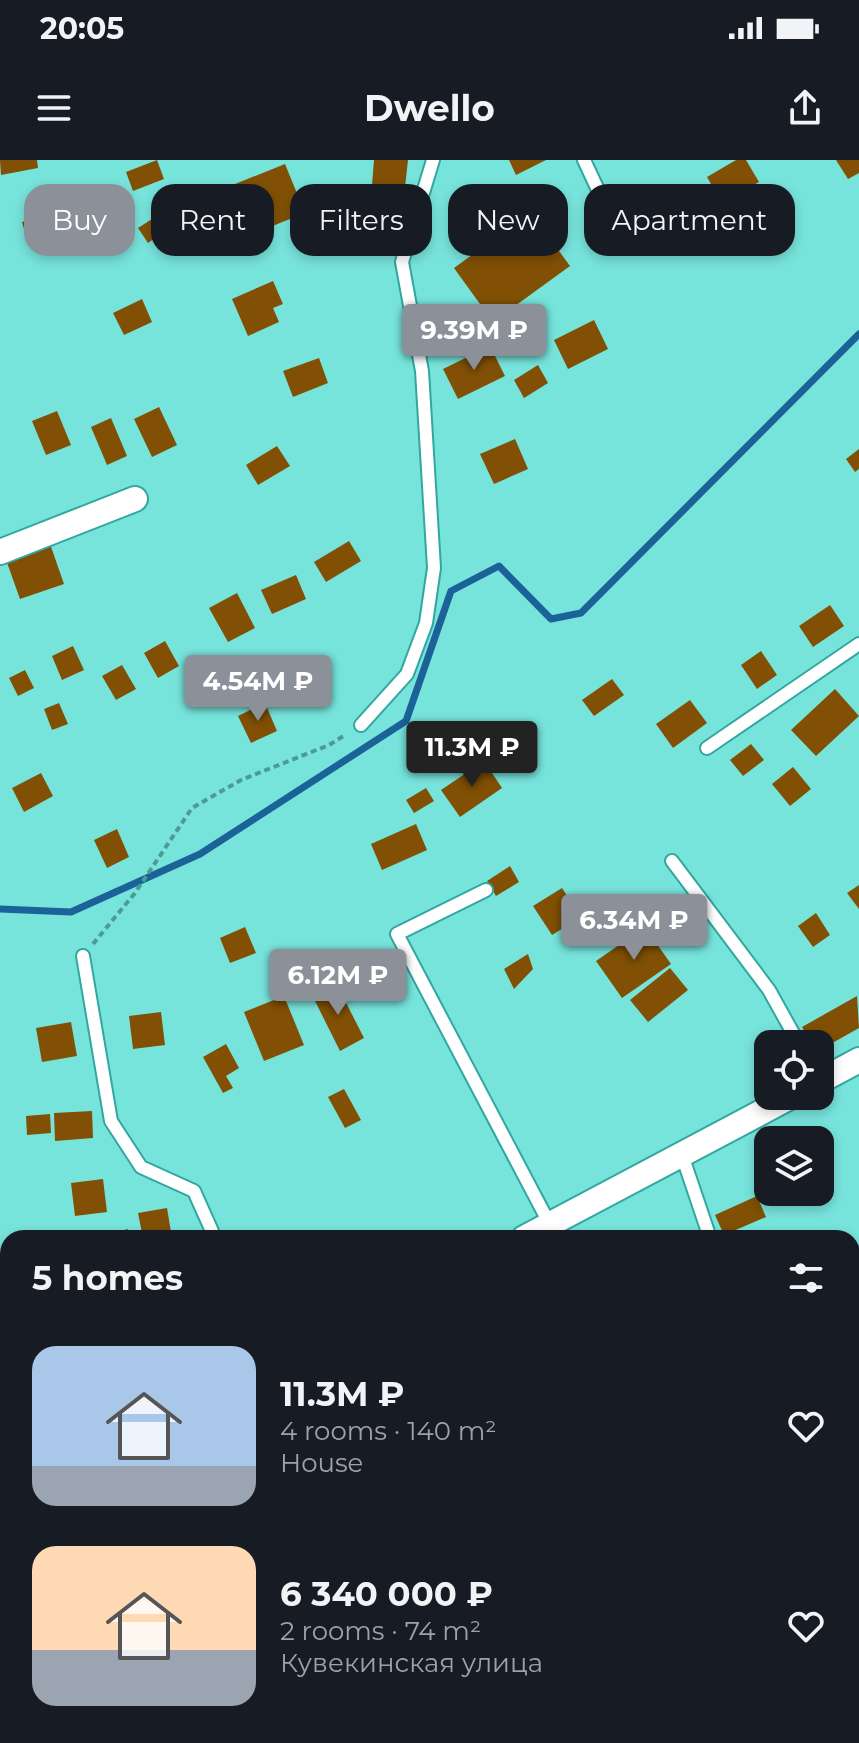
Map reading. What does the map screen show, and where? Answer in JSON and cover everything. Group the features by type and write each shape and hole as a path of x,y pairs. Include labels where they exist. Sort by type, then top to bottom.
{"street":[{"path":"0,552 135,499"},
{"path":"834,1073 859,1060"},
{"path":"555,1230 766,1110"}],"lane":[{"path":"361,725 407,674 426,623 434,568 422,371 402,262 433,160"},
{"path":"584,160 595,184"},
{"path":"707,748 859,644"},
{"path":"672,861 769,990 791,1030"},
{"path":"486,890 397,934 552,1230"},
{"path":"83,956 111,1121 141,1167 194,1191 211,1230"},
{"path":"682,1155 707,1230"}],"path":[{"path":"83,956 135,893 192,808 241,780 329,745 361,725"}],"building":[{"path":"0,160 37,160 38,168 1,175"},
{"path":"157,160 164,179 135,190 135,184 130,184 126,172"},
{"path":"374,160 408,160 405,184 372,184"},
{"path":"509,160 546,160 516,175"},
{"path":"736,160 746,160 759,182 711,184 707,177"},
{"path":"836,160 859,160 859,173 848,179"},
{"path":"285,164 293,184 290,184 290,219 274,225 274,184 235,184"},
{"path":"151,220 151,241 148,243 138,228"},
{"path":"470,256 563,256 570,266 493,322 454,268"},
{"path":"273,281 283,304 273,308 279,322 248,336 232,299"},
{"path":"142,299 152,322 124,335 113,313"},
{"path":"594,320 608,349 568,369 554,340"},
{"path":"490,346 505,376 458,399 443,369"},
{"path":"319,358 328,383 293,397 283,371"},
{"path":"538,365 548,383 524,398 514,380"},
{"path":"159,407 177,445 152,457 134,419"},
{"path":"57,411 71,445 46,455 32,421"},
{"path":"111,418 127,456 107,465 91,427"},
{"path":"515,439 528,469 494,484 480,454"},
{"path":"277,446 290,466 258,485 246,465"},
{"path":"859,449 859,469 855,472 846,459"},
{"path":"49,541 64,584 20,599 5,557"},
{"path":"349,541 361,561 326,582 314,562"},
{"path":"296,575 306,599 272,614 261,590"},
{"path":"237,593 255,628 228,642 209,608"},
{"path":"830,605 844,626 813,647 799,626"},
{"path":"165,641 179,666 158,678 144,653"},
{"path":"73,646 84,670 62,680 52,656"},
{"path":"761,651 777,675 757,689 741,665"},
{"path":"122,665 136,689 116,700 102,676"},
{"path":"25,670 34,688 18,696 9,678"},
{"path":"612,679 624,695 594,716 582,700"},
{"path":"835,689 859,716 816,756 791,730"},
{"path":"690,700 707,723 673,748 656,724"},
{"path":"59,703 68,724 52,730 44,709"},
{"path":"265,703 277,731 251,743 238,716"},
{"path":"751,744 764,760 743,776 730,760"},
{"path":"484,761 502,788 460,817 441,790"},
{"path":"793,767 811,789 790,806 772,784"},
{"path":"41,773 53,796 24,812 12,788"},
{"path":"426,788 434,801 414,813 406,800"},
{"path":"416,824 427,850 382,870 371,844"},
{"path":"117,829 129,857 107,868 94,840"},
{"path":"510,866 519,882 496,896 487,881"},
{"path":"859,885 859,909 847,893"},
{"path":"562,888 581,917 552,935 533,906"},
{"path":"816,913 830,935 813,947 798,926"},
{"path":"245,927 256,953 230,963 220,938"},
{"path":"645,927 671,964 622,998 596,961"},
{"path":"528,954 533,969 514,989 504,969"},
{"path":"670,968 688,990 648,1022 630,1000"},
{"path":"336,983 364,1038 340,1051 312,995"},
{"path":"284,996 304,1045 264,1061 244,1012"},
{"path":"857,996 859,1028 834,1042 834,1030 804,1030 802,1027"},
{"path":"161,1012 165,1045 133,1049 129,1016"},
{"path":"71,1022 77,1056 42,1062 36,1028"},
{"path":"226,1044 239,1068 226,1076 233,1088 223,1093 203,1057"},
{"path":"344,1089 361,1120 345,1128 328,1097"},
{"path":"92,1111 93,1138 55,1141 54,1113"},
{"path":"50,1114 51,1133 27,1135 26,1116"},
{"path":"103,1179 107,1212 75,1216 71,1183"},
{"path":"754,1197 754,1206 761,1206 766,1217 736,1230 722,1230 715,1215"},
{"path":"167,1208 171,1230 141,1230 138,1213"}],"waterway":[{"path":"0,909 71,912 200,854 406,721 451,591 499,566 551,619 581,613 859,334"}]}
